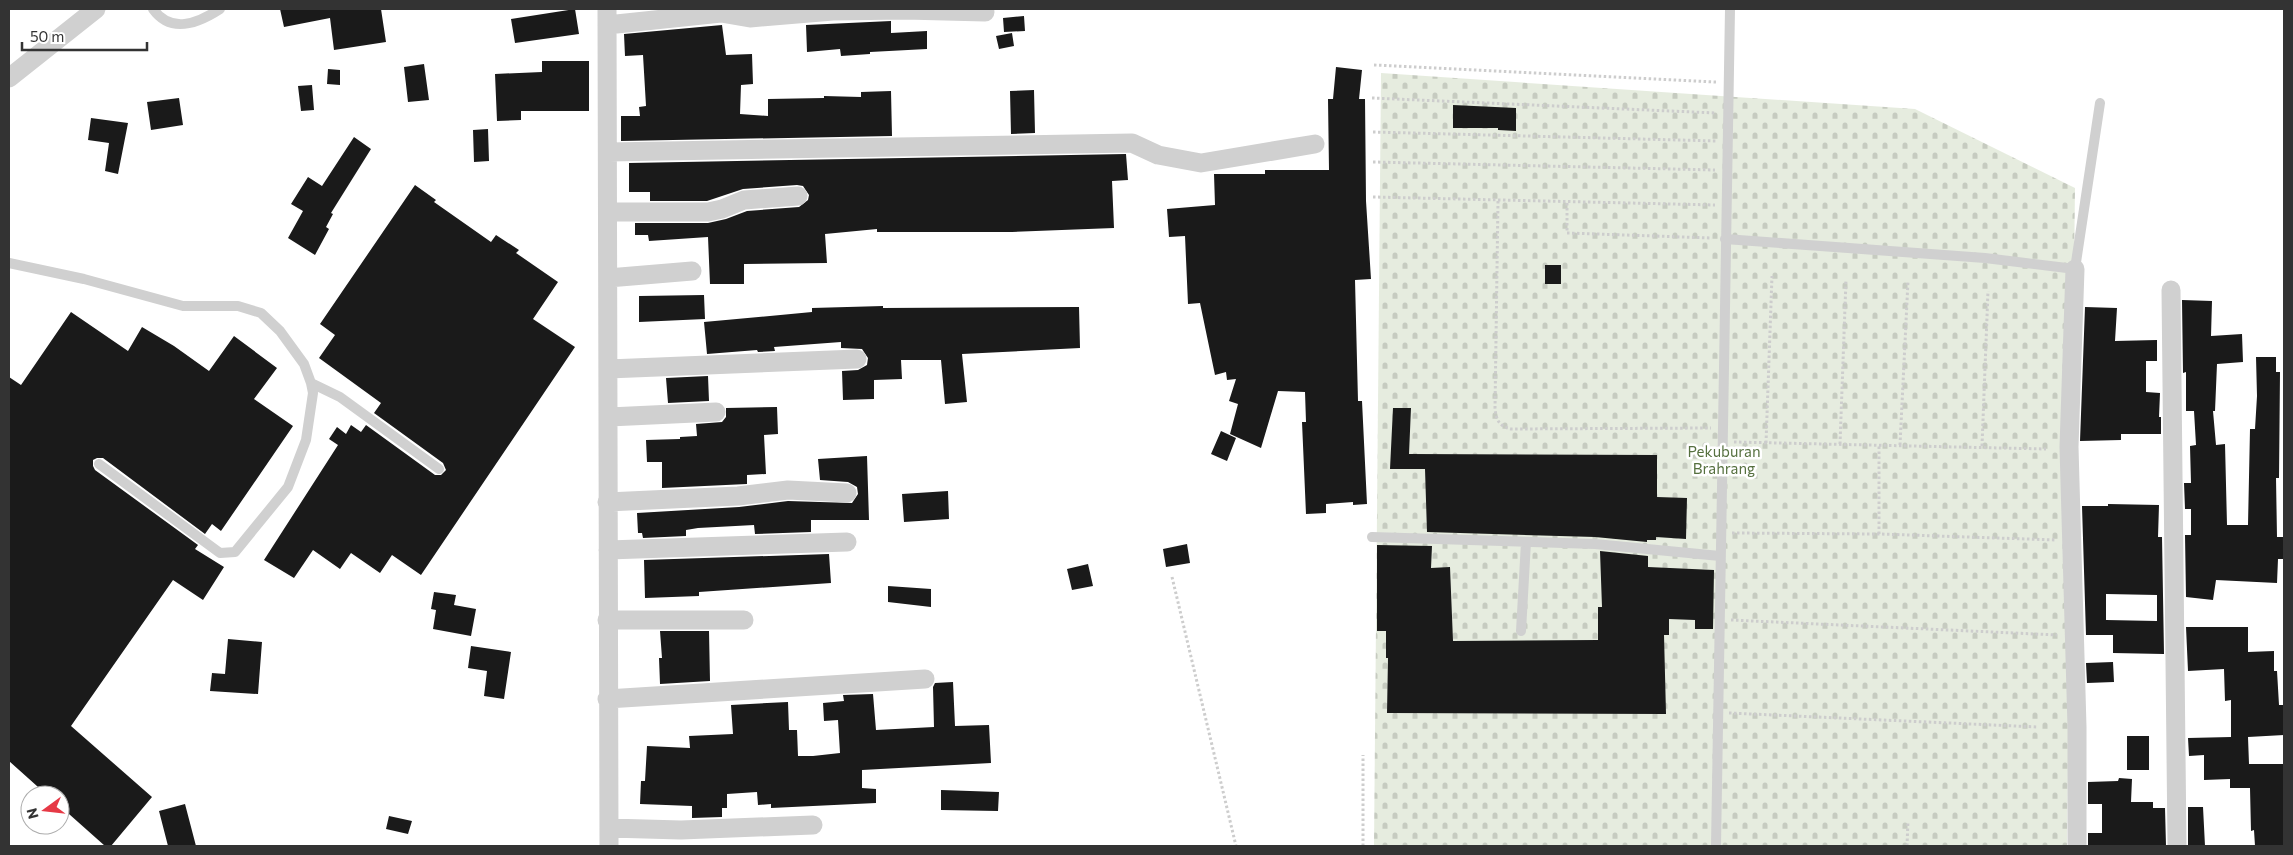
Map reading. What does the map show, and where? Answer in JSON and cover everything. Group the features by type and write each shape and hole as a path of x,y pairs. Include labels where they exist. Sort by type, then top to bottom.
{"street":[{"path":"9,78 96,9"},
{"path":"813,825 681,830 609,837 607,502 609,417 609,152 607,17 721,13 750,18 833,11 905,10 985,12"},
{"path":"609,152 1132,143 1158,155 1201,163 1315,144"},
{"path":"608,212 708,212 722,210 744,200 798,196"},
{"path":"2075,269 2069,447 2077,727 2077,846"},
{"path":"608,278 692,271"},
{"path":"2171,290 2176,846"},
{"path":"608,368 857,359"},
{"path":"609,417 716,412"},
{"path":"607,502 738,496 788,490 847,493"},
{"path":"608,550 847,542"},
{"path":"607,620 744,620"},
{"path":"607,698 925,679"}],"lane":[{"path":"153,9 164,22 179,24 204,18 220,9"},
{"path":"1716,846 1726,141 1730,9"},
{"path":"1726,239 1985,258 2075,269 2100,103"},
{"path":"9,262 84,278 183,306 238,306 261,313 280,331 304,364 313,393 306,440 288,487 234,552 220,553 98,464"},
{"path":"311,383 340,397 439,469"},
{"path":"1372,537 1595,544 1720,556"},
{"path":"1521,631 1526,542"}],"path":[{"path":"1374,65 1728,83"},
{"path":"1372,98 1727,114"},
{"path":"1373,132 1726,141"},
{"path":"1373,162 1726,170"},
{"path":"1373,197 1725,206"},
{"path":"1498,201 1495,408 1499,424 1511,429 1723,429"},
{"path":"1567,203 1567,233 1726,239"},
{"path":"1766,443 1772,276"},
{"path":"1840,444 1846,280"},
{"path":"1900,445 1908,281"},
{"path":"1982,446 1988,291"},
{"path":"1722,442 1982,446 2046,449"},
{"path":"1879,444 1879,534"},
{"path":"1721,533 1879,534 2062,541"},
{"path":"1172,576 1236,846"},
{"path":"1720,620 2058,635"},
{"path":"1719,712 2038,727"},
{"path":"1362,846 1363,755"},
{"path":"1907,846 1908,821"}],"green space":[{"name":"Pekuburan Brahrang","path":"1381,73 1915,109 2075,188 2067,846 1374,846"}],"building":[{"path":"280,9 381,9 386,42 334,50 330,18 284,27"},
{"path":"575,9 579,34 515,43 511,19"},
{"path":"1024,16 1025,31 1004,32 1003,18"},
{"path":"891,21 891,33 927,31 927,49 870,52 870,54 841,56 840,49 807,52 806,25"},
{"path":"722,25 726,55 752,54 753,84 741,85 740,114 768,116 768,99 824,98 824,96 861,97 861,92 891,91 892,136 621,141 621,116 640,116 639,107 646,106 643,55 625,56 624,34"},
{"path":"1012,33 1014,46 999,49 996,36"},
{"path":"542,61 589,61 589,111 521,111 521,120 497,121 495,74 542,72"},
{"path":"424,64 429,100 408,102 404,67"},
{"path":"1336,67 1362,70 1359,99 1365,99 1366,201 1371,279 1355,280 1358,401 1362,401 1367,504 1353,505 1353,502 1326,504 1326,513 1306,514 1302,422 1306,422 1305,392 1278,391 1261,448 1230,434 1238,404 1229,401 1236,379 1227,380 1226,372 1215,375 1200,303 1188,304 1185,236 1169,237 1167,209 1215,205 1214,174 1265,174 1265,170 1329,170 1328,99 1333,99"},
{"path":"328,69 340,70 340,85 327,84"},
{"path":"312,85 314,110 301,111 298,86"},
{"path":"1034,90 1035,133 1011,134 1010,91"},
{"path":"179,98 183,125 151,130 147,102"},
{"path":"1453,105 1516,108 1516,131 1498,130 1498,128 1453,128"},
{"path":"91,118 128,123 118,174 105,171 109,143 88,140"},
{"path":"488,129 489,161 474,162 473,130"},
{"path":"354,137 371,149 331,213 333,214 326,227 329,229 315,255 288,238 303,211 291,204 308,177 322,186"},
{"path":"1126,154 1128,180 1112,181 1114,228 1012,232 877,232 877,229 825,234 827,263 744,264 744,284 710,284 708,237 649,241 648,235 635,235 635,223 708,223 747,211 799,207 808,200 809,195 803,186 743,189 707,201 650,201 650,192 629,192 629,163"},
{"path":"415,185 436,200 434,202 491,242 496,235 519,250 516,253 558,282 533,319 575,347 421,575 392,555 380,573 351,553 340,569 313,550 294,578 264,560 338,445 329,439 337,427 346,434 351,425 361,432 366,425 435,475 441,475 446,470 443,463 374,413 381,403 319,358 335,335 320,324"},
{"path":"1545,265 1561,265 1561,284 1545,284"},
{"path":"704,295 705,319 639,322 639,296"},
{"path":"2182,300 2212,301 2211,336 2242,334 2243,362 2217,364 2215,411 2213,411 2216,445 2225,444 2227,525 2248,525 2250,429 2255,429 2257,396 2256,357 2276,357 2276,372 2280,372 2279,478 2276,478 2277,537 2283,537 2283,559 2278,559 2277,583 2216,580 2213,600 2186,597 2185,535 2191,535 2191,509 2185,509 2184,483 2191,483 2190,446 2196,445 2194,411 2186,411 2186,372 2183,373"},
{"path":"883,306 883,308 1079,307 1080,348 962,354 967,402 945,404 941,360 901,360 902,379 874,380 874,399 843,400 842,371 858,370 867,365 868,358 862,349 841,348 841,342 774,347 775,351 758,352 757,350 707,354 704,322 812,312 812,308"},
{"path":"2085,307 2117,308 2115,341 2157,340 2157,361 2146,361 2146,392 2160,393 2159,417 2161,417 2161,434 2121,434 2121,440 2080,441"},
{"path":"71,312 128,351 142,327 174,346 209,371 234,336 277,368 254,399 293,426 221,531 212,524 205,534 103,458 93,460 95,470 198,545 195,549 224,567 203,600 173,580 71,726 152,797 111,846 105,846 70,815 70,785 36,785 9,761 9,377 21,385"},
{"path":"708,376 709,401 668,403 666,378"},
{"path":"777,407 778,434 764,435 766,474 747,475 747,484 662,488 662,462 647,462 646,440 680,439 680,437 697,436 696,424 722,422 726,417 726,408"},
{"path":"1393,408 1411,408 1409,454 1657,455 1657,497 1687,498 1686,539 1656,537 1656,540 1647,540 1647,542 1595,537 1427,532 1425,469 1390,469"},
{"path":"1221,431 1236,438 1227,461 1211,454"},
{"path":"867,456 869,520 811,520 811,532 755,534 754,525 698,528 686,530 686,536 643,538 642,533 638,533 637,513 739,507 788,501 852,503 858,494 857,487 848,482 820,480 818,459"},
{"path":"948,491 949,519 904,522 902,494"},
{"path":"2108,504 2159,505 2158,537 2162,537 2164,654 2113,653 2113,635 2086,635 2082,506 2108,506","holes":["2106,594 2157,595 2157,621 2106,620"]},
{"path":"1187,544 1190,563 1166,567 1163,549"},
{"path":"1377,545 1432,546 1431,568 1450,567 1453,641 1598,640 1598,607 1602,607 1600,551 1648,556 1648,567 1714,570 1713,629 1695,629 1695,620 1669,619 1669,635 1664,635 1666,714 1387,713 1388,658 1386,658 1386,631 1377,631"},
{"path":"829,554 831,583 699,592 699,596 645,598 644,560"},
{"path":"1088,564 1093,586 1072,590 1067,569"},
{"path":"888,586 931,589 931,607 888,602"},
{"path":"434,592 456,595 454,605 476,609 471,636 433,629 436,610 431,609"},
{"path":"2186,627 2248,627 2248,652 2274,651 2274,671 2277,671 2279,705 2283,705 2284,735 2248,737 2249,764 2284,764 2284,846 2255,846 2254,830 2251,831 2250,788 2230,788 2230,779 2204,780 2204,755 2189,756 2188,738 2231,737 2231,700 2225,701 2224,669 2188,671"},
{"path":"660,631 709,631 710,681 660,684 659,658 662,658"},
{"path":"228,639 262,642 258,694 210,691 212,673 225,674"},
{"path":"471,646 511,652 504,699 484,696 487,671 468,668"},
{"path":"2113,662 2114,682 2087,683 2086,663"},
{"path":"953,682 955,726 989,725 991,763 862,770 862,788 876,789 876,803 771,808 771,804 758,805 757,792 727,794 727,808 722,808 722,817 692,818 692,806 640,804 641,781 645,781 647,746 690,748 689,736 733,734 731,705 788,702 789,730 797,730 798,756 813,756 840,753 838,720 824,721 823,703 844,701 843,695 873,694 876,730 934,727 933,687 935,683"},
{"path":"2127,736 2149,736 2149,770 2127,770"},
{"path":"2119,778 2132,779 2131,802 2153,802 2153,808 2165,808 2166,846 2088,846 2088,833 2102,833 2102,804 2088,804 2088,782 2118,781"},
{"path":"941,790 999,792 998,811 941,810"},
{"path":"185,804 196,846 168,846 159,811"},
{"path":"2188,807 2203,807 2205,846 2188,846"},
{"path":"389,816 412,821 408,834 386,829"}]}
